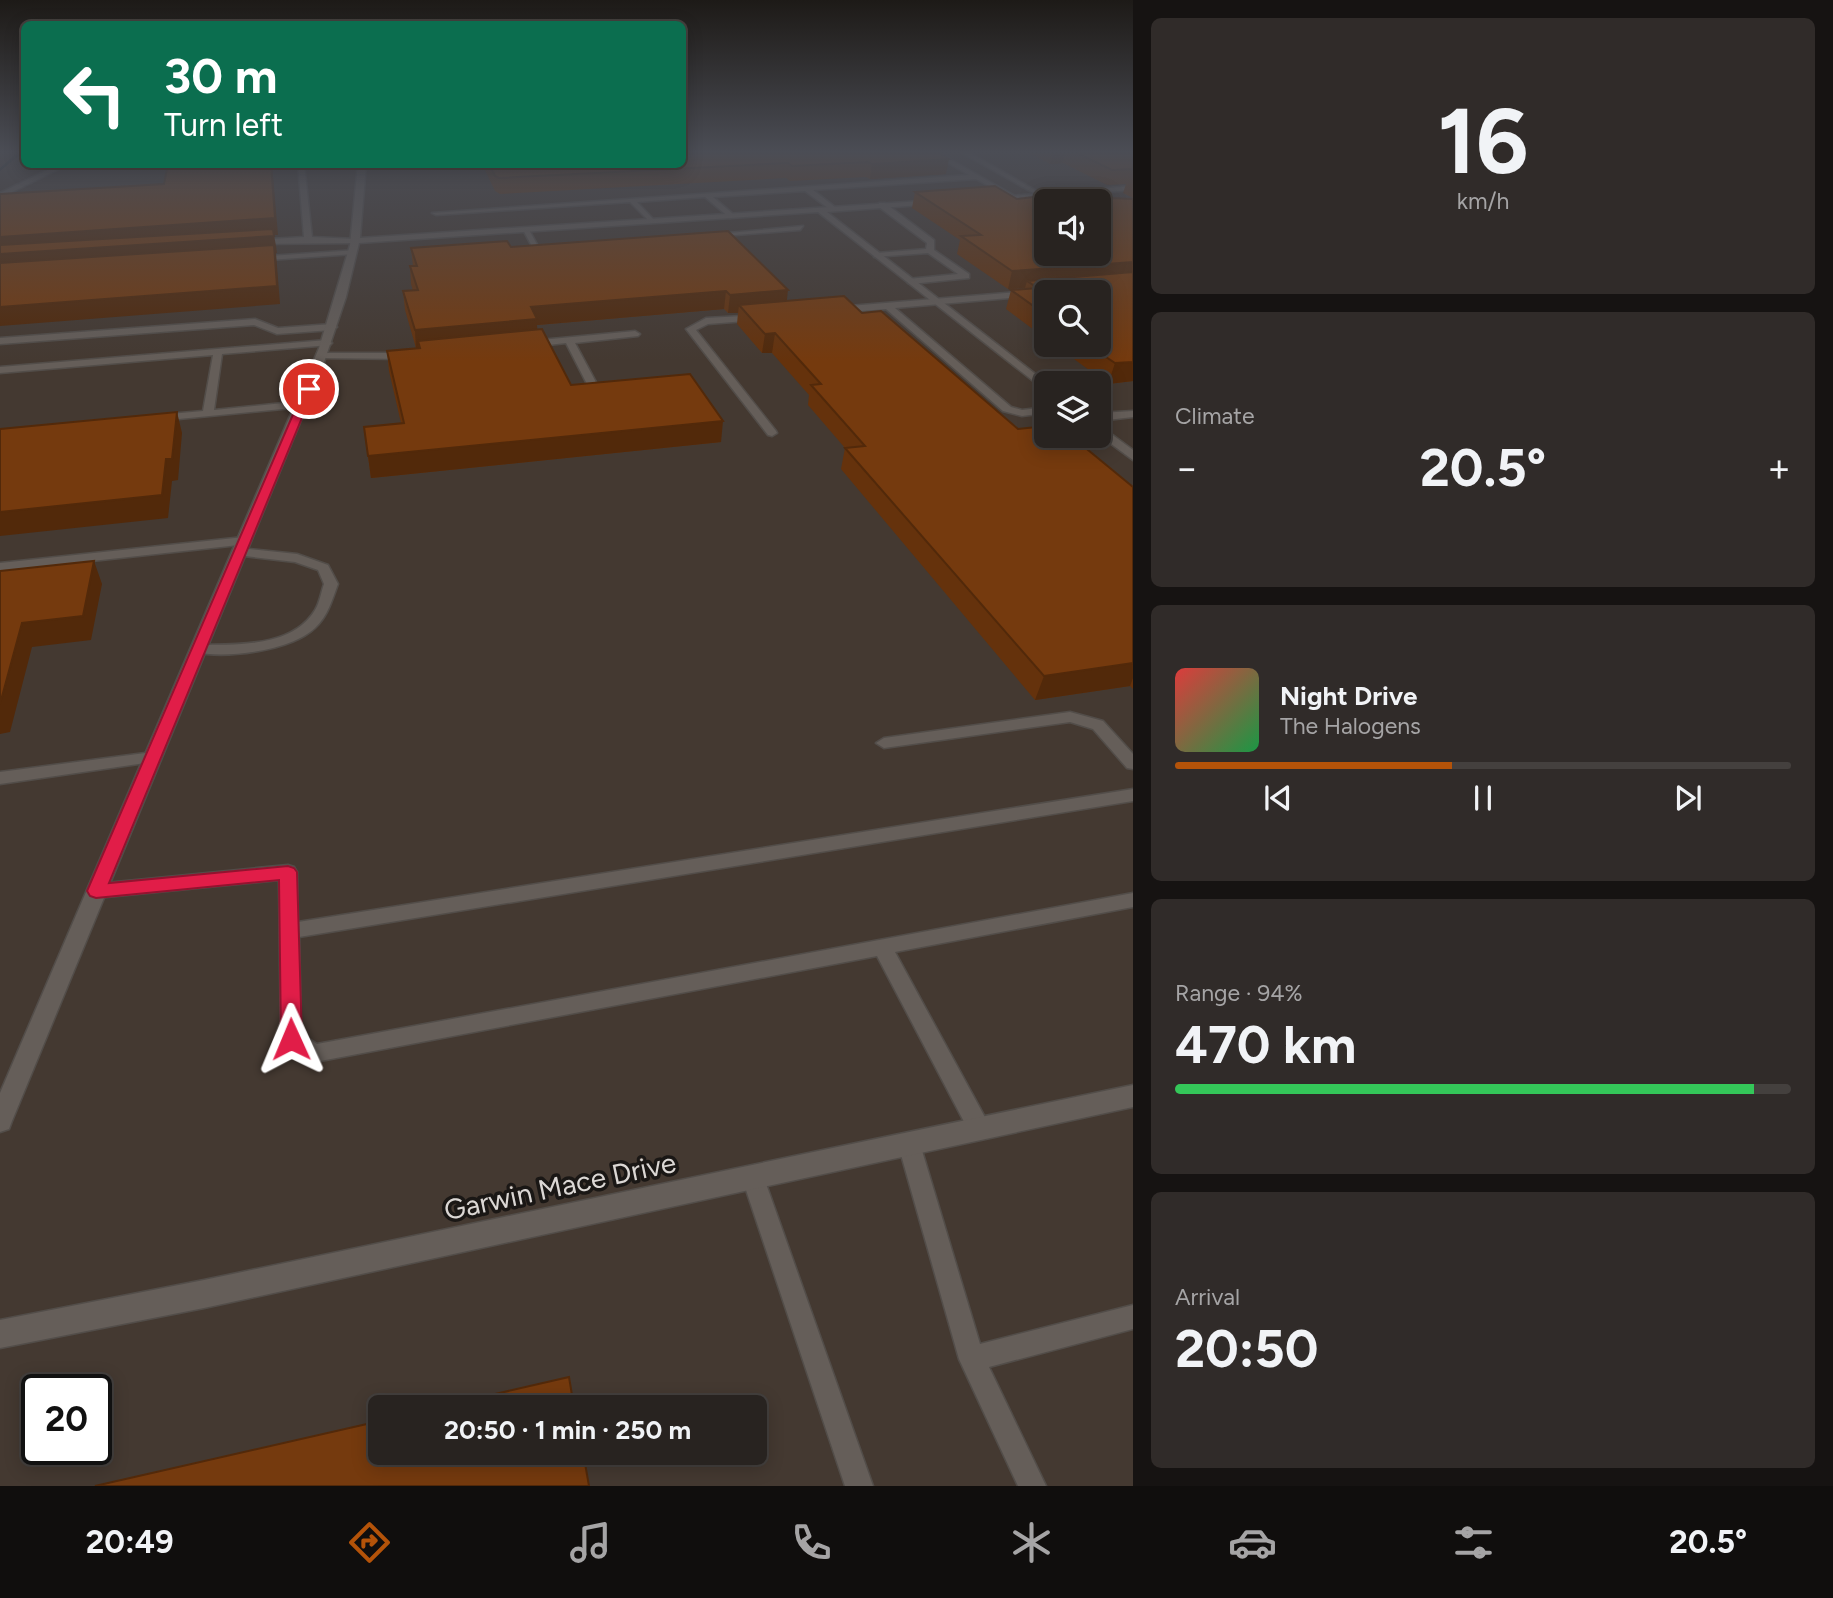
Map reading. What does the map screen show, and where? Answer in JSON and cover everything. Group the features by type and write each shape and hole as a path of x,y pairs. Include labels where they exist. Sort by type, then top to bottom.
{"street":[{"path":"1,1118 303,404 332,327 355,247 358,222"},
{"path":"355,247 633,222"},
{"path":"836,222 1034,379"},
{"path":"1111,416 1133,414"},
{"path":"1111,439 1133,456"},
{"name":"Garwin Mace Drive","path":"0,1334 204,1294 1133,1096"}],"lane":[{"path":"307,222 308,239"},
{"path":"710,222 722,234"},
{"path":"905,222 931,242 930,251"},
{"path":"695,236 800,228"},
{"path":"525,230 537,248"},
{"path":"241,243 308,239 355,247"},
{"path":"245,260 355,247"},
{"path":"525,249 551,247"},
{"path":"877,255 930,251 966,276 911,281"},
{"path":"823,311 1034,293"},
{"path":"888,306 1007,409 1022,413 1034,412"},
{"path":"771,316 706,321 691,329 772,433"},
{"path":"0,341 255,322 277,331 332,327"},
{"path":"513,346 635,334"},
{"path":"569,340 593,386"},
{"path":"0,370 218,352 324,350 388,358 416,355"},
{"path":"208,414 218,352"},
{"path":"152,419 303,404"},
{"path":"0,567 242,547 297,558 323,568 331,584 322,611 304,630 280,642 241,648 199,649"},
{"path":"884,743 1070,717 1098,724 1133,764"},
{"path":"0,778 153,757"},
{"path":"289,931 1133,795"},
{"path":"96,891 288,872 291,1039 315,1053 1133,900"},
{"path":"882,947 979,1128"},
{"path":"909,1144 972,1359 1032,1486"},
{"path":"752,1178 859,1486"},
{"path":"972,1359 1133,1317"}],"shaded area":[{"path":"0,222 1034,222 1034,266 1111,266 1111,222 1133,222 1133,1486 0,1486"}],"building":[{"path":"0,222 212,222 0,237"},
{"path":"962,222 1034,222 1034,266 1079,266 1012,271 961,236 981,235"},
{"path":"1111,222 1133,222 1133,262 1111,264"},
{"path":"273,229 274,236 0,254 0,245"},
{"path":"728,231 788,290 730,295 726,291 531,307 537,319 415,330 403,291 418,290 410,266 417,266 411,248 507,241 511,247"},
{"path":"274,245 277,286 0,307 0,263"},
{"path":"1133,272 1133,362 1115,363 1106,357 1111,357 1111,280 1039,280"},
{"path":"1034,288 1034,306 1011,290"},
{"path":"844,296 862,313 881,311 1018,429 1034,427 1034,448 1086,448 1133,487 1133,663 1044,676 845,448 865,446 811,385 821,384 775,333 765,334 739,305"},
{"path":"542,329 571,385 690,374 723,421 368,456 364,427 404,423 387,351 420,348 418,341"},
{"path":"177,412 172,459 166,459 162,495 0,512 0,429"},
{"path":"94,561 83,616 22,623 0,704 0,571"},
{"path":"569,1377 572,1395 491,1395"},
{"path":"368,1424 368,1465 585,1465 589,1486 95,1486"}],"route":[{"path":"291,1039 288,872 96,891 309,389"}]}
